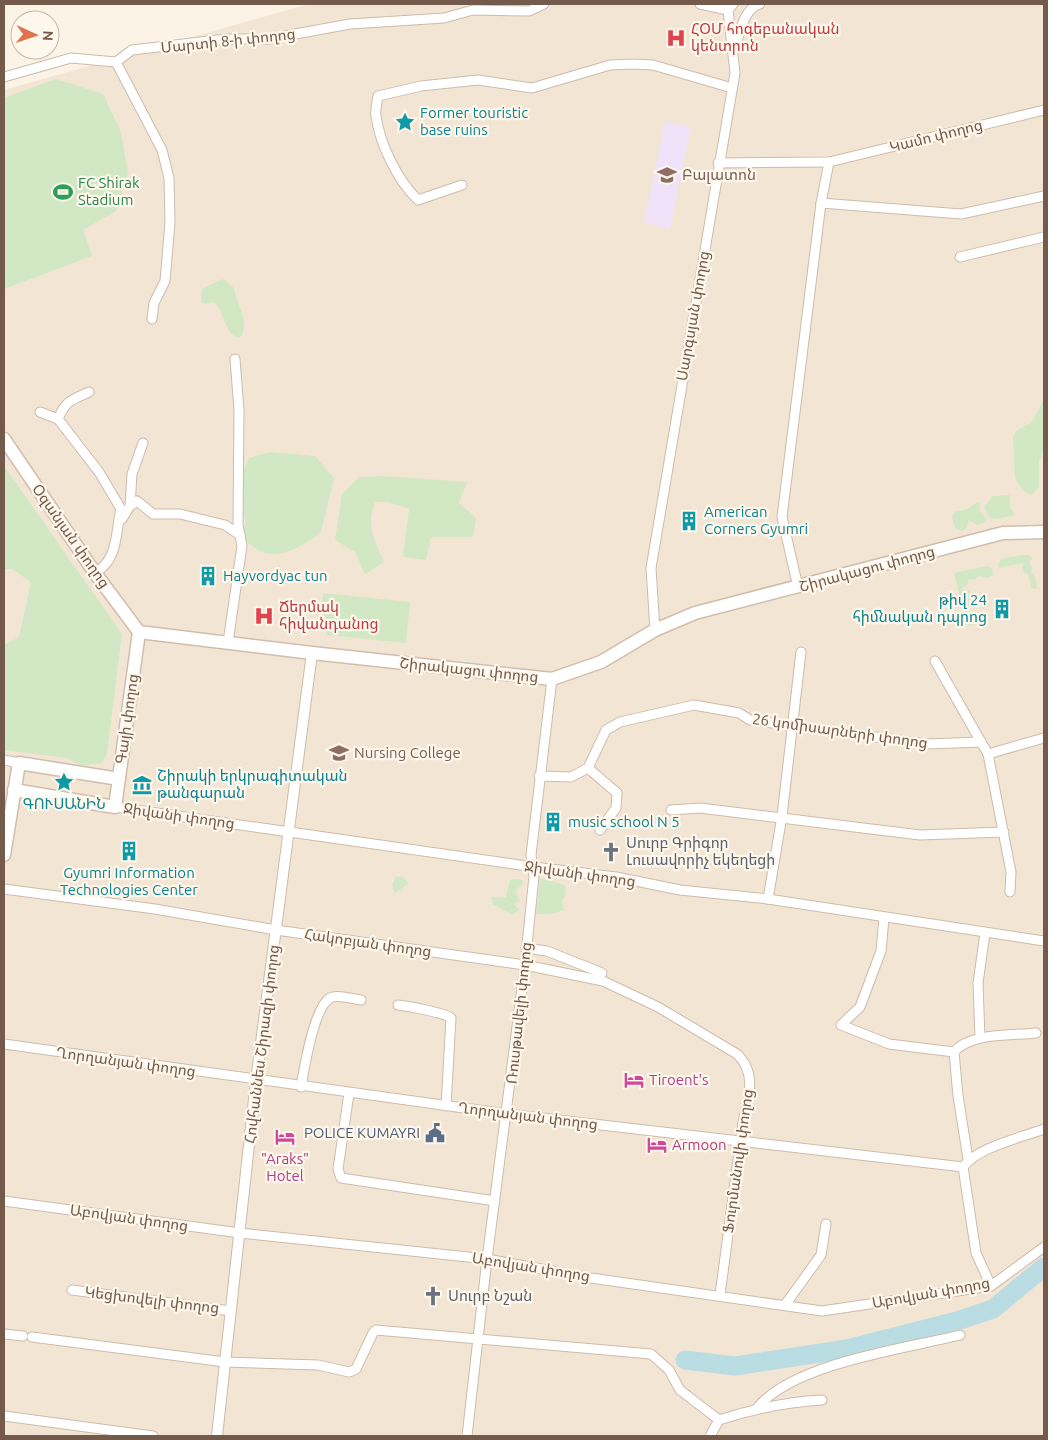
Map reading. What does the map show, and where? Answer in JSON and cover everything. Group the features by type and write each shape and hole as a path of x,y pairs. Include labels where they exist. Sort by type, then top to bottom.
{"main road":[{"name":"Օզանյան փողոց","path":"4,439 95,574 139,632"},
{"name":"Շիրակացու փողոց","path":"139,632 552,679 602,662 655,630 695,613 1003,533 1044,532"},
{"name":"Գայի փողոց","path":"115,807 139,632"},
{"path":"4,855 19,762 119,779"},
{"path":"14,790 115,807"}],"street":[{"name":"Մարտի 8-ի փողոց","path":"116,62 132,50 226,39 268,39 350,24 444,18 473,10 529,12 544,4"},
{"path":"700,4 730,7"},
{"path":"734,51 746,15 754,6 760,4"},
{"name":"Սարգսյան փողոց","path":"655,630 650,568 718,163 735,73 730,7"},
{"path":"4,77 71,58 116,62 162,150 168,178 170,222 165,281 154,303 152,319"},
{"path":"462,185 418,200 405,187 384,142 375,114 378,96 421,86 478,80 532,88 610,65 633,64 653,65 732,88"},
{"name":"Կամո փողոց","path":"718,163 828,162 1044,110"},
{"path":"798,587 782,518 821,203 828,162"},
{"path":"821,203 961,214 1044,196"},
{"path":"960,257 1044,237"},
{"path":"228,642 242,546 238,525 239,410 235,358"},
{"path":"58,419 63,407 70,400 89,392"},
{"path":"40,412 58,419 99,472 121,509 116,528 114,553 108,564 95,574"},
{"path":"130,506 132,474 143,443"},
{"path":"116,528 130,506 137,501 153,514 180,514 226,524 240,535"},
{"path":"768,900 794,727 801,652"},
{"name":"Հովհաննես Շիրազի փողոց","path":"217,1436 256,1081 312,653"},
{"path":"935,660 988,754 1011,872 1010,892"},
{"name":"Ռուսթավելի փողոց","path":"467,1436 487,1259 525,965 534,867 531,855 552,679"},
{"name":"26 կոմիսարների փողոց","path":"588,768 606,730 620,722 694,705 739,713 750,720 794,727 927,744 980,742"},
{"path":"988,754 1044,738"},
{"path":"4,760 19,762"},
{"path":"539,776 571,776 588,768 617,794 616,808 600,830"},
{"name":"Ջիվանի փողոց","path":"115,807 534,867 616,876 680,890 768,900 1044,941"},
{"path":"672,810 700,808 782,816 920,835 1004,832"},
{"name":"Հակոբյան փողոց","path":"4,889 155,909 276,930 525,965 603,981 692,1027"},
{"path":"884,918 881,951 860,1007 841,1025 889,1044 954,1052"},
{"path":"980,1038 978,983 985,933"},
{"path":"526,948 547,952 602,973"},
{"path":"301,1087 313,1032 326,1001 334,996 361,1000"},
{"path":"398,1005 422,1008 427,1012 451,1018 446,1106"},
{"name":"Ֆուրմանովի փողոց","path":"692,1027 737,1054 745,1062 750,1086 740,1142 720,1295"},
{"path":"954,1052 958,1048 980,1038 1036,1033"},
{"name":"Ղորղանյան փողոց","path":"4,1044 256,1081 507,1114 740,1142 966,1163"},
{"path":"954,1052 976,1253 991,1286"},
{"path":"349,1093 338,1169 341,1178 495,1201"},
{"path":"966,1163 980,1152 1044,1129"},
{"name":"Աբովյան փողոց","path":"4,1201 240,1233 487,1259 591,1278 822,1311 991,1286 1044,1247"},
{"path":"785,1305 821,1255 826,1224"},
{"name":"Կեցխովելի փողոց","path":"72,1290 231,1311"},
{"path":"4,1334 226,1362 318,1365 349,1372 356,1369 372,1333 376,1330 651,1354 669,1370 680,1390 719,1420"},
{"path":"757,1408 772,1395 829,1365 960,1335"},
{"path":"710,1436 719,1420 757,1408 793,1401 822,1400"},
{"path":"4,1416 153,1436"}],"shaded area":[{"path":"309,4 1044,4 1044,1436 4,1436 4,90"},
{"name":"Բալատոն","path":"665,121 691,127 670,229 644,223"}],"green space":[{"name":"FC Shirak Stadium","path":"56,79 103,94 121,132 128,173 116,211 83,230 92,256 4,289 4,98"},
{"path":"223,279 234,288 243,317 244,329 242,336 238,338 229,331 218,306 214,302 205,304 201,302 202,289"},
{"path":"1044,399 1044,450 1039,461 1039,487 1031,495 1022,489 1015,478 1013,437 1017,430 1031,423"},
{"path":"270,452 315,456 334,478 321,532 299,547 290,551 272,554 256,549 240,535 246,524 238,483 249,458"},
{"path":"4,466 122,634 107,754 101,763 81,766 67,758 4,750 4,645 19,637 31,582 12,569 4,569"},
{"path":"383,476 467,482 459,503 476,518 473,537 431,537 426,560 403,557 409,509 388,502 375,502 371,518 372,532 384,562 365,574 355,552 335,540 342,494 359,477"},
{"path":"1010,495 1010,507 1014,513 1013,516 994,519 989,517 984,507 993,496"},
{"path":"977,502 980,503 980,511 986,518 985,522 977,525 969,520 967,527 962,531 955,528 952,517 954,512 968,509"},
{"path":"1028,555 1033,558 1029,562 1032,567 1031,572 1036,579 1037,589 1031,588 1029,576 1022,570 1023,563 999,568 998,564 1002,559"},
{"path":"987,566 992,568 993,575 987,578 978,576 975,580 969,579 967,585 962,589 963,591 970,591 968,602 971,605 967,611 973,614 975,622 973,625 967,626 954,573"},
{"path":"323,593 410,602 406,643 327,635 328,620 320,619"},
{"path":"396,876 404,878 408,884 395,893 392,885"},
{"path":"540,878 565,885 566,895 562,901 564,910 552,914 536,914"},
{"path":"510,880 522,880 523,884 515,891 520,901 514,904 519,910 512,915 493,904 491,897 506,897"}],"waterway":[{"path":"685,1360 735,1366 847,1349 957,1321 993,1309 1044,1267"}],"place":[{"name":"ՀՕՄ հոգեբանական կենտրոն","path":"676,38"},
{"name":"Former touristic base ruins","path":"405,122"},
{"name":"Բալատոն","path":"667,175"},
{"name":"FC Shirak Stadium","path":"63,192"},
{"name":"American Corners Gyumri","path":"689,521"},
{"name":"Hayvordyac tun","path":"208,576"},
{"name":"թիվ 24 հիմնական դպրոց","path":"1002,609"},
{"name":"Ճերմակ հիվանդանոց","path":"264,616"},
{"name":"Nursing College","path":"339,753"},
{"name":"ԳՈՒՍԱՆԻՆ","path":"64,782"},
{"name":"Շիրակի երկրագիտական թանգարան","path":"142,785"},
{"name":"music school N 5","path":"553,822"},
{"name":"Gyumri Information Technologies Center","path":"129,851"},
{"name":"Սուրբ Գրիգոր Լուսավորիչ եկեղեցի","path":"611,852"},
{"name":"Tiroent's","path":"634,1080"},
{"name":"POLICE KUMAYRI","path":"435,1133"},
{"name":"\"Araks\" Hotel","path":"285,1137"},
{"name":"Armoon","path":"657,1145"},
{"name":"Սուրբ Նշան","path":"433,1296"}]}
